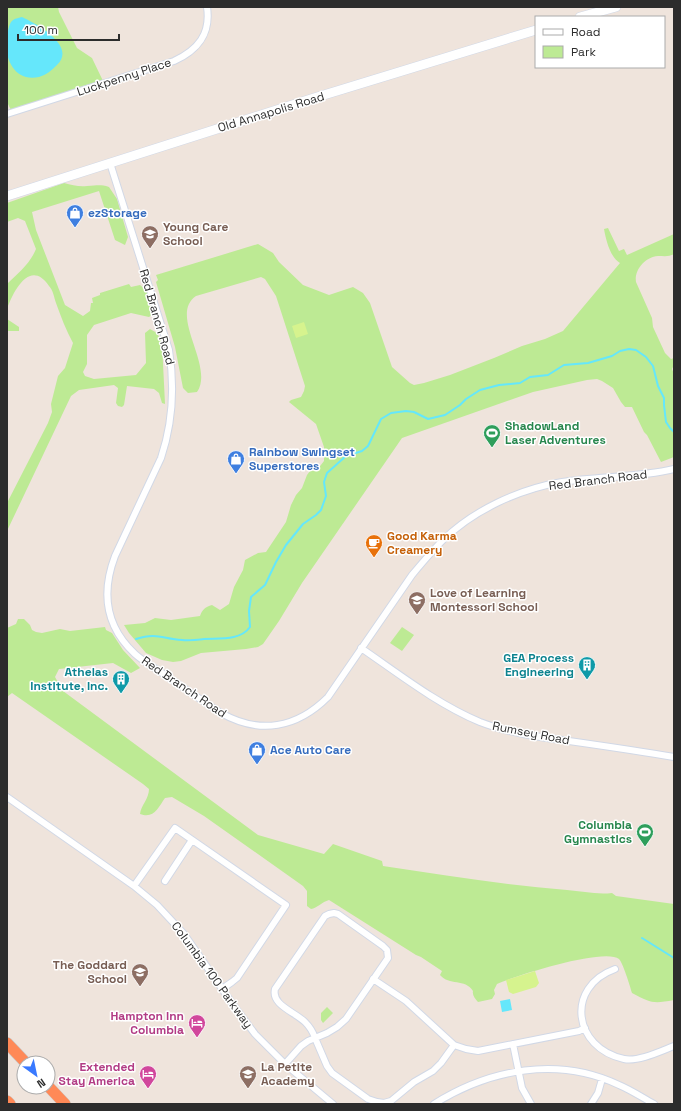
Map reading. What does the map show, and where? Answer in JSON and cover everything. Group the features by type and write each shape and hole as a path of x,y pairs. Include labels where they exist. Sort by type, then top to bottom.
{"highway":[{"path":"7,1043 18,1055"},
{"path":"56,1094 65,1104"},
{"path":"7,1101 10,1104"}],"main road":[{"path":"584,16 616,7"},
{"name":"Old Annapolis Road","path":"7,196 535,30"}],"street":[{"name":"Luckpenny Place","path":"7,114 174,61 185,56 198,45 206,32 208,14 207,7"},
{"name":"Red Branch Road","path":"110,163 169,350 173,400 167,436 161,458 115,556 110,571 107,595 109,610 121,638 136,654 221,713 243,724 262,726 284,724 306,715 328,696 412,575 443,539 474,516 509,497 541,486 562,482 652,473 674,469"},
{"name":"Rumsey Road","path":"361,648 429,694 480,722 498,728 537,737 674,757"},
{"name":"Columbia 100 Parkway","path":"7,797 134,886 157,905 184,934 252,1030 285,1064 333,1104"},
{"path":"134,886 175,828 286,905 237,978 222,988"},
{"path":"165,881 192,840"},
{"path":"285,1064 301,1046 308,1041 315,1038 332,1030 346,1019 388,958 387,950 338,914 334,913 325,916 275,989 274,993 274,997 278,1003 310,1027 315,1038 327,1066 332,1073 368,1099 377,1102 391,1101 414,1082 433,1071 454,1045"},
{"path":"615,968 597,978 586,992 582,1008 583,1023 593,1043 601,1049 625,1060 635,1059 660,1052 674,1046"},
{"path":"373,979 406,1001 454,1045 466,1049 478,1050 513,1044 579,1031 585,1028"},
{"path":"513,1044 522,1088 531,1104"},
{"path":"434,1104 446,1096 475,1082 488,1078 518,1071 554,1069 586,1074 602,1079 619,1085 654,1104"},
{"path":"591,1104 598,1093 602,1079"},
{"path":"645,1099 651,1104"}],"green space":[{"path":"7,7 58,7 77,48 92,58 104,83 12,112 7,102"},
{"path":"64,183 78,186 100,185 109,187 117,199 128,237 125,245 115,240 99,191 32,212 36,230 65,305 83,316 90,311 91,303 93,303 92,298 100,295 100,293 129,284 131,287 140,285 146,290 153,314 149,317 131,313 94,325 87,335 87,364 83,372 85,376 94,379 136,375 146,363 145,333 150,329 157,333 162,343 165,404 162,403 159,393 154,389 127,386 124,405 122,407 118,406 116,403 118,388 114,385 79,390 71,396 7,531 7,503 48,423 52,412 51,404 58,376 65,368 73,343 52,290 42,278 35,275 29,276 23,281 13,294 7,309 7,284 27,264 36,249 25,221 18,218 7,222 7,203"},
{"path":"608,228 619,251 624,249 627,255 674,234 674,254 649,259 641,265 637,273 636,282 652,318 653,327 665,353 671,359 674,358 674,365 672,369 674,374 674,457 661,462 632,407 625,407 613,388 597,379 533,392 402,438 302,583 263,644 258,647 246,649 201,653 181,661 173,662 162,660 146,653 124,625 145,623 155,618 171,620 200,616 204,609 212,605 220,610 229,604 234,587 243,570 245,560 258,553 266,552 286,522 291,505 296,495 302,488 307,475 310,471 317,470 324,461 324,447 316,424 289,402 301,397 305,386 276,296 265,279 261,277 196,296 189,305 187,315 189,328 197,355 201,381 197,392 188,393 183,388 175,347 156,282 158,280 156,275 258,244 273,253 279,262 303,285 329,295 353,287 363,293 370,303 392,367 414,385 450,375 563,331 620,263 611,253 607,243 604,229"},
{"path":"7,319 19,327 19,331 7,331"},
{"path":"304,322 308,334 296,338 292,326"},
{"path":"18,619 24,619 30,625 32,630 42,633 60,629 70,631 105,627 106,630 112,633 123,650 140,668 131,673 113,663 59,669 55,677 63,691 258,835 324,854 333,844 382,861 383,866 475,880 595,893 612,893 616,896 674,904 674,1000 652,1002 632,993 621,961 610,956 559,964 521,975 497,984 494,990 495,994 492,999 478,1002 470,987 444,978 440,975 442,971 329,900 311,909 307,906 307,891 303,886 204,816 172,797 165,798 158,809 152,814 140,814 148,796 149,789 12,693 7,697 7,628 16,624"},
{"path":"402,627 414,635 402,651 390,643"},
{"path":"535,971 539,983 536,987 513,994 509,992 506,980"},
{"path":"327,1007 333,1013 323,1023 321,1020 321,1013"}],"water":[{"path":"22,17 53,36 59,43 62,50 62,58 57,65 49,72 39,77 29,78 15,71 8,56 6,39 11,22 16,18"},
{"path":"510,999 512,1010 502,1012 500,1001"}],"waterway":[{"path":"136,639 149,636 187,640 229,638 241,635 246,631 250,627 249,611 251,597 265,585 286,545 303,524 321,510 326,496 324,482 327,473 346,456 362,451 368,446 381,419 391,413 406,411 414,412 428,419 445,415 480,390 499,385 520,383 530,377 548,375 564,365 588,363 629,349 636,350 646,357 653,366 658,386 664,398 666,422 674,432"},
{"path":"642,938 674,958"}],"place":[{"name":"ezStorage","path":"75,228"},
{"name":"Young Care School","path":"150,249"},
{"name":"ShadowLand Laser Adventures","path":"492,448"},
{"name":"Rainbow Swingset Superstores","path":"236,474"},
{"name":"Good Karma Creamery","path":"374,558"},
{"name":"Love of Learning Montessori School","path":"417,615"},
{"name":"GEA Process Engineering","path":"587,680"},
{"name":"Athelas Institute, Inc.","path":"121,694"},
{"name":"Ace Auto Care","path":"257,765"},
{"name":"Columbia Gymnastics","path":"645,847"},
{"name":"The Goddard School","path":"140,987"},
{"name":"Hampton Inn Columbia","path":"197,1038"},
{"name":"Extended Stay America","path":"148,1089"},
{"name":"La Petite Academy","path":"248,1089"}]}
